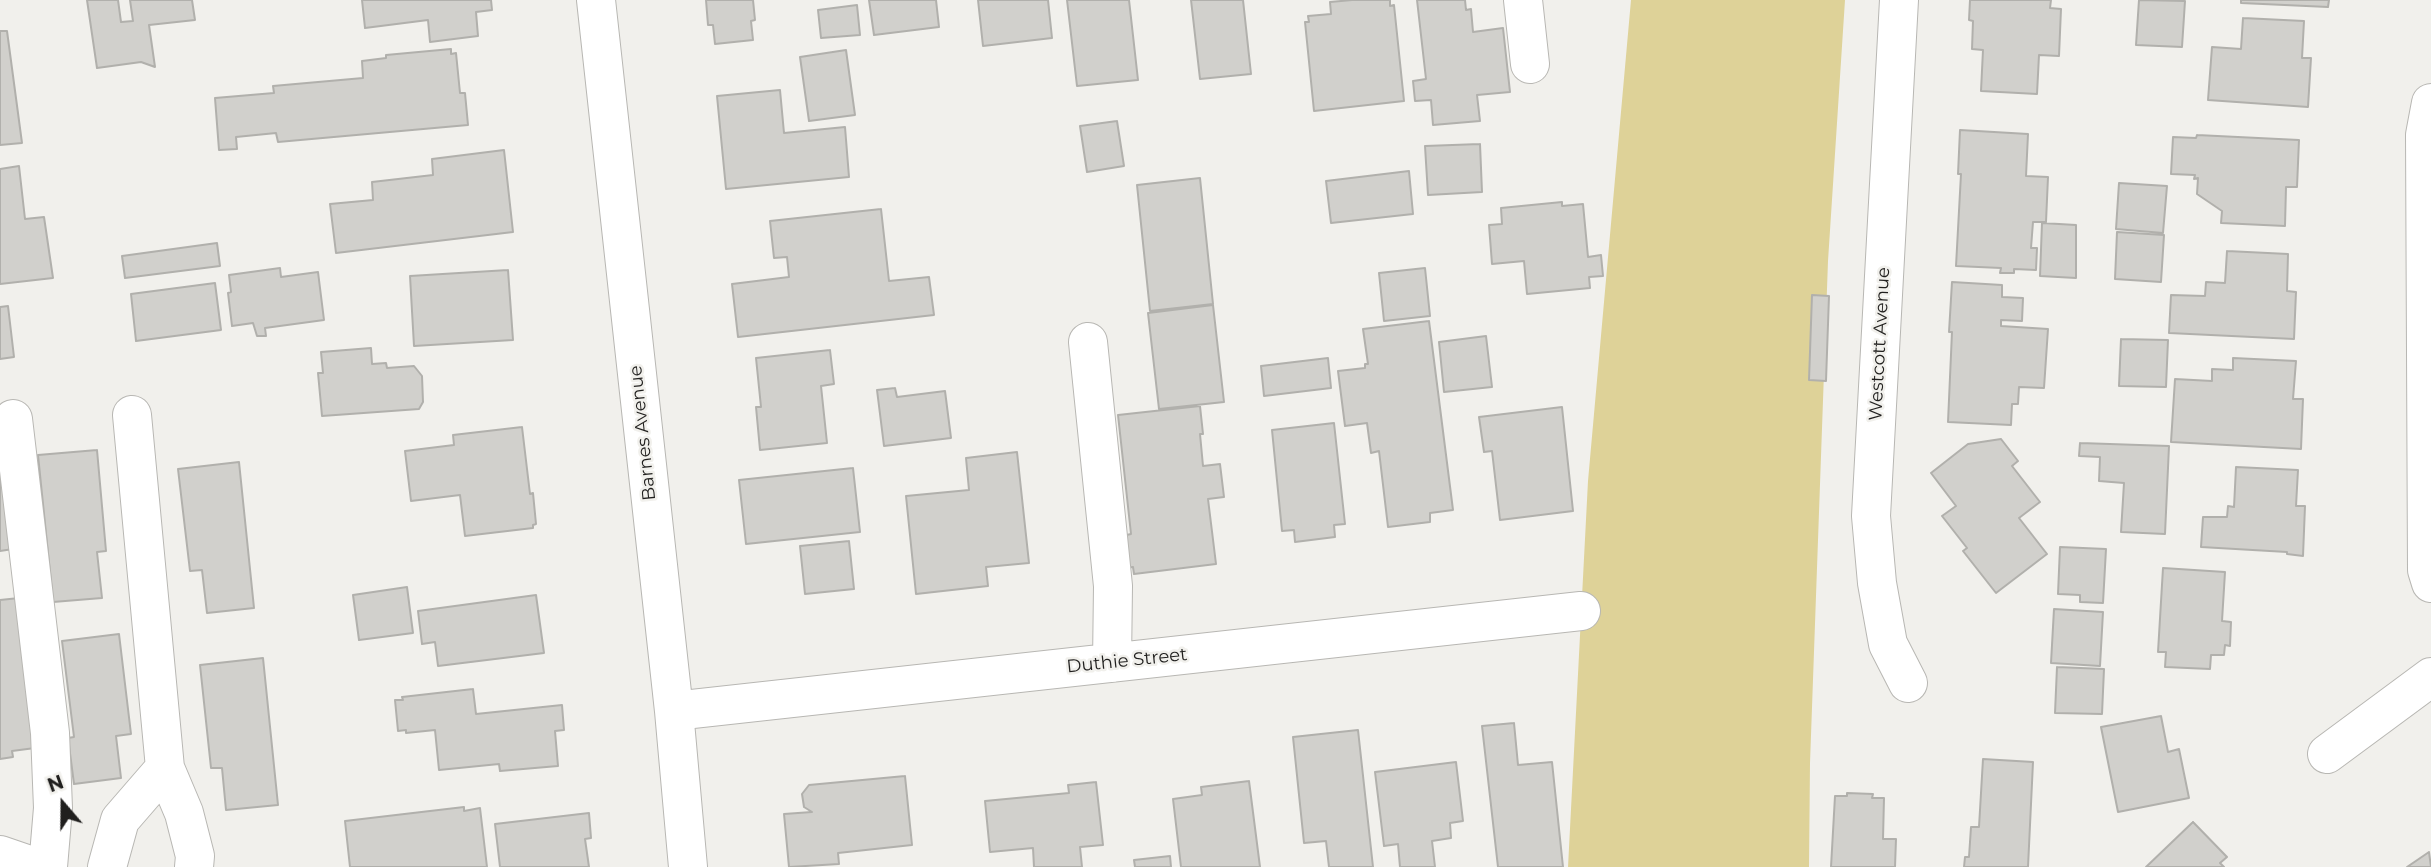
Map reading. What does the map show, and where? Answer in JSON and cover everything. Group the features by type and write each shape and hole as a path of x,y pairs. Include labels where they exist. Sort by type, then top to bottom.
{"street":[{"name":"Barnes Avenue","path":"596,0 674,711 688,867"},
{"path":"1523,0 1530,64"},
{"name":"Westcott Avenue","path":"1899,0 1871,516 1877,583 1888,644 1908,683"},
{"path":"2431,103 2425,135 2425,162 2427,570 2431,583"},
{"path":"1088,342 1113,586 1112,663"},
{"path":"132,415 165,768 184,813 195,856 194,867"},
{"path":"13,419 50,733 53,808 48,867"},
{"name":"Duthie Street","path":"674,711 1581,611"},
{"path":"2327,754 2431,677"},
{"path":"107,867 120,820 165,768"},
{"path":"0,855 35,867"}],"shaded area":[{"path":"1631,0 1845,0 1828,261 1810,763 1809,867 1568,867 1588,481"}],"building":[{"path":"87,0 118,0 121,22 133,21 130,0 192,0 195,20 149,25 155,67 141,62 97,68"},
{"path":"362,0 491,0 492,10 476,12 478,36 430,42 428,20 365,28"},
{"path":"706,0 753,0 753,40 715,44 713,25 708,25"},
{"path":"869,0 936,0 939,27 874,35"},
{"path":"978,0 1048,0 1052,38 983,46"},
{"path":"1067,0 1129,0 1138,80 1077,86"},
{"path":"1191,0 1243,0 1251,74 1200,79"},
{"path":"1390,0 1390,6 1394,5 1404,101 1314,111 1305,22 1309,22 1308,16 1331,14 1330,2"},
{"path":"1417,0 1465,0 1466,10 1471,9 1473,32 1503,28 1510,92 1477,95 1480,121 1433,125 1431,100 1415,101 1413,81 1426,79"},
{"path":"1970,0 2051,0 2050,8 2061,9 2059,56 2039,55 2037,94 1981,91 1983,50 1972,49 1973,21 1969,20"},
{"path":"2139,0 2185,1 2182,47 2136,45"},
{"path":"2241,0 2329,0 2328,7 2241,3"},
{"path":"857,5 860,35 821,38 818,10"},
{"path":"2243,18 2304,21 2302,58 2311,58 2308,107 2208,100 2212,47 2241,49"},
{"path":"0,31 7,31 22,143 0,145"},
{"path":"451,49 451,54 456,53 460,93 465,93 468,125 278,142 276,133 236,137 237,149 219,150 215,98 274,93 273,86 363,78 362,61 386,58 386,55"},
{"path":"846,50 855,115 809,121 800,57"},
{"path":"780,90 784,133 845,127 849,177 726,189 717,96"},
{"path":"1117,121 1124,166 1087,172 1080,126"},
{"path":"1960,130 2028,134 2026,176 2048,177 2046,222 2033,222 2031,248 2037,248 2036,270 2014,269 2014,273 2000,273 2001,268 1956,266 1961,174 1958,174"},
{"path":"2197,135 2299,140 2297,187 2286,187 2285,226 2221,223 2222,211 2197,194 2198,178 2194,179 2195,175 2171,174 2173,137 2196,138"},
{"path":"1480,144 1482,192 1428,195 1425,146"},
{"path":"504,150 513,232 336,253 330,204 373,200 372,182 433,175 432,159"},
{"path":"19,166 25,219 44,217 53,278 0,284 0,169"},
{"path":"1409,171 1413,214 1331,223 1326,181"},
{"path":"1200,178 1213,304 1150,311 1137,185"},
{"path":"2119,183 2167,186 2163,233 2116,229"},
{"path":"1562,202 1562,206 1583,204 1588,257 1601,255 1603,276 1589,277 1590,288 1527,294 1524,261 1492,264 1489,225 1502,224 1501,208"},
{"path":"881,209 889,281 929,277 934,315 738,337 732,284 789,277 787,257 774,258 770,221"},
{"path":"2042,223 2076,225 2076,278 2040,276"},
{"path":"2117,232 2164,235 2161,282 2115,279"},
{"path":"217,243 220,266 125,278 122,256"},
{"path":"2227,251 2288,254 2287,291 2296,292 2294,339 2169,333 2171,295 2205,296 2206,282 2225,283"},
{"path":"280,268 281,277 318,272 324,320 265,328 266,336 257,336 253,323 232,326 229,275"},
{"path":"1425,268 1430,316 1384,321 1379,273"},
{"path":"508,270 513,340 414,346 410,276"},
{"path":"1952,282 2002,285 2002,297 2023,298 2022,321 2001,320 2001,326 2048,329 2044,388 2019,387 2018,404 2012,404 2011,425 1948,422"},
{"path":"215,283 221,330 136,341 131,294"},
{"path":"1812,295 1829,296 1826,381 1809,380"},
{"path":"1213,305 1224,402 1159,409 1148,313"},
{"path":"8,306 14,357 0,359 0,307"},
{"path":"1429,321 1453,510 1430,513 1430,522 1388,527 1379,451 1371,453 1367,423 1345,426 1338,371 1365,368 1365,364 1368,364 1363,329"},
{"path":"1486,336 1492,387 1444,392 1439,342"},
{"path":"2121,339 2168,340 2166,387 2119,386"},
{"path":"371,348 372,364 386,363 387,368 414,366 422,376 423,402 419,409 322,416 318,373 323,373 321,352"},
{"path":"830,350 834,384 821,386 827,443 760,450 756,407 761,407 756,358"},
{"path":"1328,358 1331,388 1264,396 1261,366"},
{"path":"2233,358 2296,361 2293,399 2303,399 2301,449 2171,442 2175,379 2212,381 2212,369 2233,370"},
{"path":"895,388 897,397 945,391 951,438 884,446 877,390"},
{"path":"1200,406 1203,466 1220,464 1224,497 1208,499 1216,564 1134,574 1133,567 1125,568 1122,536 1131,534 1118,415"},
{"path":"1562,407 1573,511 1500,520 1492,451 1484,452 1479,417"},
{"path":"1334,423 1345,524 1334,525 1335,537 1295,542 1294,530 1282,531 1272,430"},
{"path":"522,427 530,494 533,493 536,524 533,528 465,536 460,495 411,501 405,451 454,445 453,435"},
{"path":"2001,439 2018,461 2012,466 2040,502 2019,518 2047,554 1996,593 1963,551 1967,548 1942,516 1956,506 1931,473 1968,444"},
{"path":"0,440 13,549 0,551"},
{"path":"2080,443 2169,446 2165,534 2121,532 2124,483 2099,481 2100,457 2079,456"},
{"path":"97,450 106,551 97,552 102,598 53,602 38,455"},
{"path":"1017,452 1029,563 986,567 988,586 916,594 906,496 969,490 966,458"},
{"path":"239,462 254,608 207,613 202,570 190,571 178,469"},
{"path":"2236,467 2298,470 2296,506 2305,506 2303,556 2287,552 2201,547 2203,517 2227,517 2228,506 2234,507"},
{"path":"853,468 860,532 746,544 739,480"},
{"path":"849,541 854,589 805,594 800,546"},
{"path":"2060,547 2106,549 2103,603 2080,602 2080,595 2058,594"},
{"path":"2163,568 2225,572 2222,621 2231,622 2230,646 2225,645 2224,655 2211,655 2210,669 2165,667 2166,652 2158,652"},
{"path":"407,587 413,633 359,640 353,595"},
{"path":"536,595 544,653 438,666 435,642 422,644 418,611"},
{"path":"19,598 35,748 12,751 13,757 0,759 0,600"},
{"path":"2054,609 2103,612 2100,666 2051,663"},
{"path":"119,634 131,734 116,736 121,778 74,784 68,738 74,737 62,641"},
{"path":"263,658 278,805 226,810 222,768 211,768 200,665"},
{"path":"2057,667 2104,669 2102,714 2055,713"},
{"path":"473,689 476,714 562,705 564,730 555,731 558,766 500,771 499,764 439,770 435,730 406,733 406,730 398,731 395,700"},
{"path":"2161,716 2168,752 2179,749 2189,798 2118,812 2101,727"},
{"path":"1514,723 1518,765 1552,762 1563,867 1498,867 1482,726"},
{"path":"1358,730 1373,867 1329,867 1326,841 1304,843 1293,737"},
{"path":"1983,759 2033,762 2028,867 1964,867 1965,857 1969,857 1971,827 1979,827"},
{"path":"1456,762 1463,821 1450,823 1451,838 1432,841 1435,867 1400,867 1398,844 1384,846 1375,772"},
{"path":"905,776 912,845 838,853 839,864 789,867 784,814 812,812 804,807 802,794 809,785"},
{"path":"1249,781 1260,867 1181,867 1173,799 1202,795 1201,787"},
{"path":"1096,782 1103,845 1080,847 1082,867 1034,867 1033,848 990,852 985,801 1069,793 1068,785"},
{"path":"1847,793 1873,794 1872,798 1884,798 1883,839 1896,839 1895,867 1831,867 1835,796 1847,796"},
{"path":"464,807 464,811 480,808 487,867 350,867 345,821"},
{"path":"589,813 591,838 585,839 589,867 500,867 495,824"},
{"path":"2193,822 2227,857 2220,863 2224,867 2146,867"},
{"path":"2429,852 2431,867 2407,867"},
{"path":"1170,856 1171,867 1135,867 1134,860"}]}
